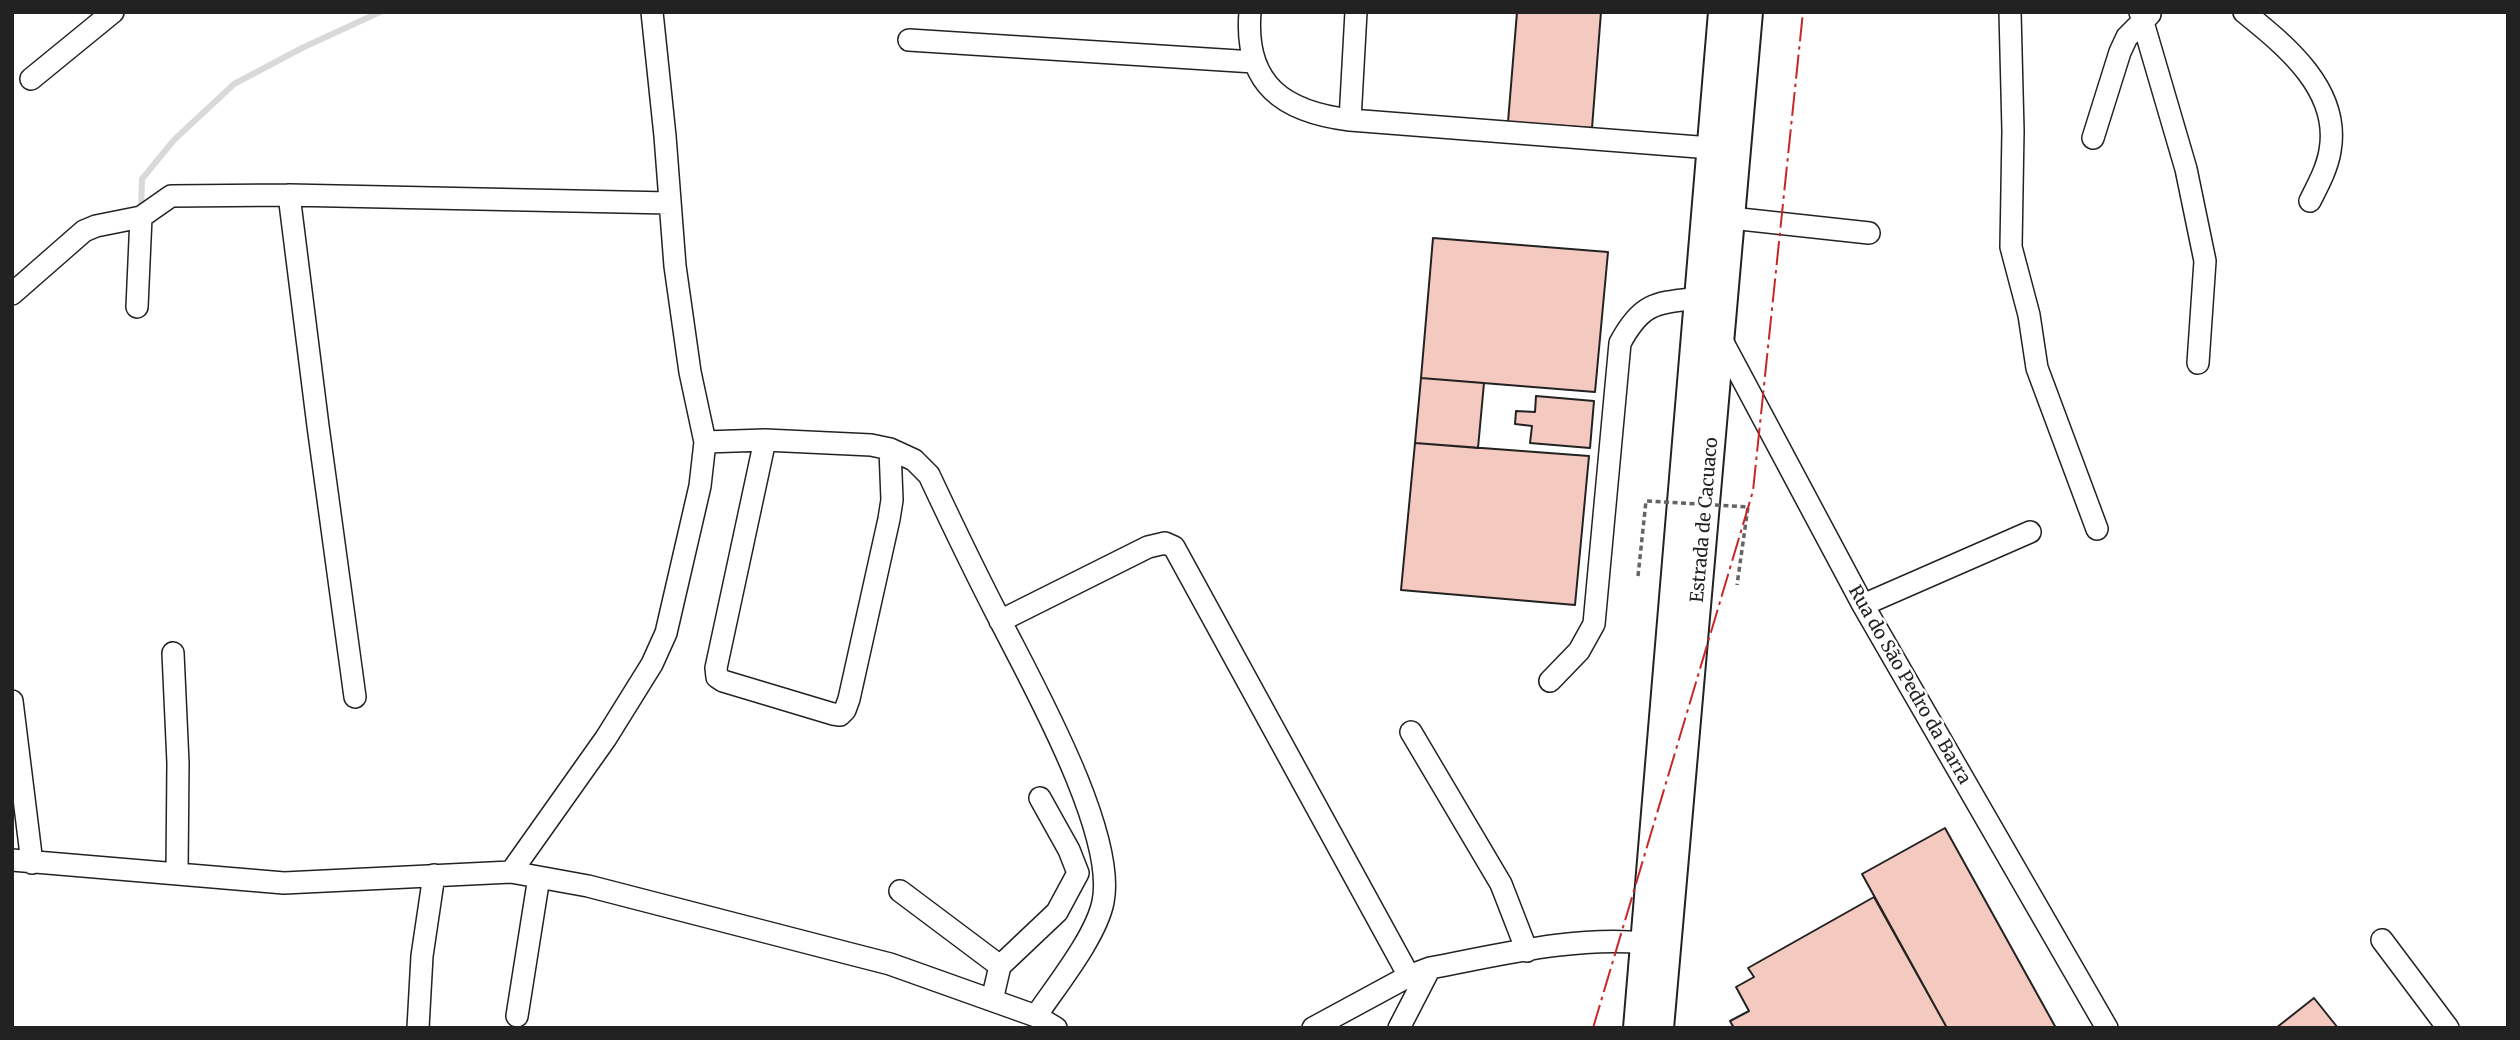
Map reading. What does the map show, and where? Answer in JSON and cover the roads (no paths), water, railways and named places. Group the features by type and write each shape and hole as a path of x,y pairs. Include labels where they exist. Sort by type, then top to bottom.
{"main road":[{"name":"Estrada de Cacuaco","path":"1638,1028 1723,12"},
{"name":"Estrada de Cacuaco","path":"1659,1028 1748,12"}],"street":[{"path":"31,79 113,12"},
{"path":"511,872 606,738 652,664 666,633 700,486 705,442 690,372 675,266 652,12"},
{"path":"1251,12 1250,48 1262,76 1279,96 1294,107 1331,118 1711,148"},
{"path":"1350,120 1356,12"},
{"path":"2010,12 2011,247 2029,315 2037,368 2097,529"},
{"path":"2244,12 2279,40 2294,56 2323,97 2331,117 2330,150 2325,171 2310,201"},
{"path":"2093,138 2120,52 2127,37 2145,15"},
{"path":"2145,15 2186,169 2205,261 2199,363"},
{"path":"909,40 1254,62"},
{"path":"12,294 84,231 141,217 170,196 289,195 669,203"},
{"path":"289,195 317,426 355,697"},
{"path":"137,307 141,217"},
{"path":"1731,218 1869,233"},
{"path":"1550,681 1578,651 1594,624 1620,343 1638,316 1657,303 1699,298"},
{"name":"Rua do São Pedro da Barra","path":"1720,337 1863,605 2107,1028"},
{"path":"765,440 716,668 717,677 840,715 849,699 892,500 890,449"},
{"path":"705,442 834,442 890,449 914,460 929,475 1076,776 1091,817 1105,877 1103,904 1095,924 1036,1016"},
{"path":"1863,605 2030,532"},
{"path":"1000,621 1148,547 1165,543 1174,548 1409,976"},
{"path":"173,653 178,764 177,872"},
{"path":"12,701 22,862 177,872 284,883 511,872 588,886 864,957 1036,1016 1056,1028"},
{"path":"1411,732 1501,884 1527,951"},
{"path":"992,1000 1000,966 1057,912 1078,873 1069,850 1040,797"},
{"path":"418,1028 422,956 435,874"},
{"path":"517,1016 539,877"},
{"path":"900,891 1000,966"},
{"path":"1313,1028 1409,976 1430,968 1527,951 1613,940 1645,943"},
{"path":"2382,940 2448,1028"},
{"path":"1399,1028 1430,968"}],"waterway":[{"path":"141,210 142,179 174,140 234,84 302,48 380,12"}]}
